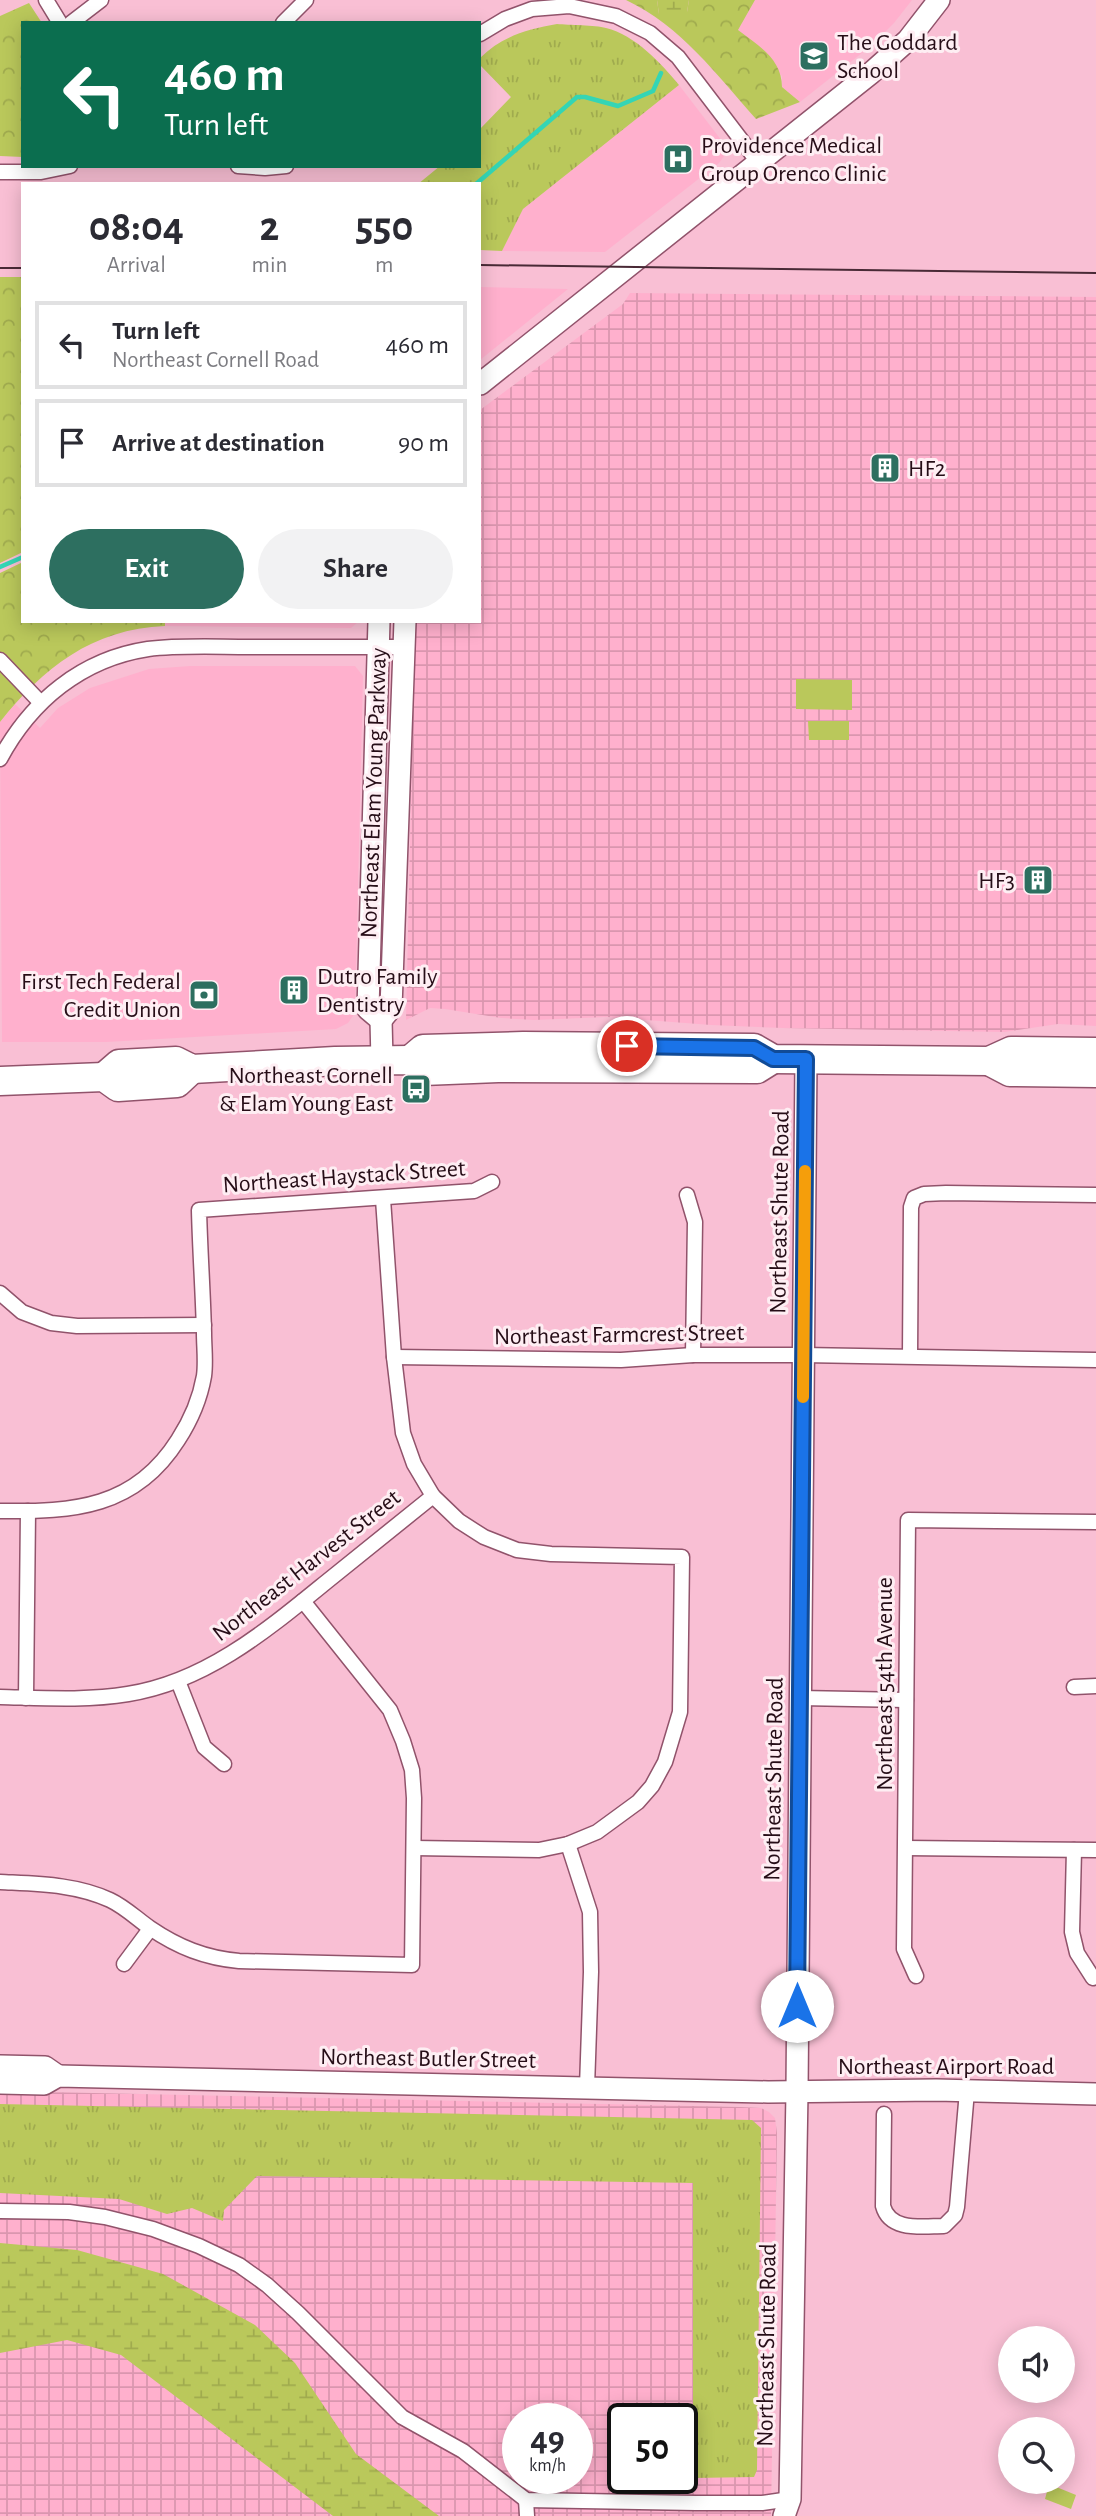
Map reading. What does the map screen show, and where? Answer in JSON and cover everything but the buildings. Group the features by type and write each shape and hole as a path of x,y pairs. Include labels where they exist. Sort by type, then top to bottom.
{"highway":[{"path":"0,1081 104,1077 119,1064 176,1061 192,1069 410,1060 423,1071 498,1068 757,1069 773,1059 989,1061 1011,1051 1096,1052"},
{"path":"989,1061 1010,1072 1096,1073"}],"street":[{"path":"47,0 59,21"},
{"path":"74,21 101,0"},
{"path":"285,21 306,0"},
{"path":"481,383 890,57 908,40 939,0"},
{"path":"481,33 505,19 532,9 569,3 616,16 650,33 678,57 758,162"},
{"path":"0,172 41,172 61,168"},
{"name":"Northeast Elam Young Parkway","path":"379,623 368,1009 381,1020 391,1008 405,623"},
{"path":"0,759 11,738 40,702 61,684 89,668 130,653 149,649 404,647"},
{"path":"0,660 40,702"},
{"path":"381,1020 382,1061"},
{"name":"Northeast Shute Road","path":"790,2510 797,2092 806,1059"},
{"name":"Northeast Haystack Street","path":"204,1325 198,1210 474,1191 492,1182"},
{"path":"910,1356 911,1208 914,1198 924,1194 946,1193 1096,1195"},
{"path":"687,1195 695,1222 693,1355"},
{"path":"383,1199 402,1433 414,1464 433,1496 459,1521 484,1537 517,1550 551,1554 682,1557 680,1712 665,1762 652,1786 623,1815 597,1832 568,1844 539,1850 414,1848"},
{"path":"0,1293 22,1312 51,1323 78,1326 204,1325 205,1373 198,1404 169,1455 148,1476 124,1493 85,1506 0,1511"},
{"name":"Northeast Farmcrest Street","path":"394,1357 621,1360 693,1355 803,1355 1096,1360"},
{"name":"Northeast Harvest Street","path":"0,1697 88,1698 129,1694 178,1681 257,1637 433,1496"},
{"path":"26,1698 27,1511"},
{"name":"Northeast 54th Avenue","path":"916,1976 904,1949 908,1520 1096,1522"},
{"path":"0,1882 48,1884 86,1890 113,1901 150,1929 176,1944 215,1959 412,1965 412,1770 390,1710 303,1601"},
{"path":"178,1681 204,1747 224,1764"},
{"path":"1074,1687 1096,1686"},
{"path":"800,1698 906,1700"},
{"path":"568,1844 590,1912 587,2087"},
{"path":"906,1848 1096,1850"},
{"path":"1074,1850 1072,1932 1077,1953 1093,1978"},
{"path":"124,1964 150,1929"},
{"name":"Northeast Butler Street","path":"0,2066 45,2067 58,2076"},
{"name":"Northeast Butler Street","path":"0,2083 44,2084 58,2076 797,2092"},
{"path":"884,2114 883,2206 886,2216 908,2226 944,2226 955,2215 957,2207 967,2091"},
{"name":"Northeast Airport Road","path":"797,2092 967,2091 1096,2094"},
{"path":"0,2211 69,2212 105,2217 153,2229 239,2265 291,2306 402,2417 463,2451 526,2500 762,2502 790,2510"},
{"path":"526,2500 527,2516"}],"shaded area":[{"name":"The Goddard School","path":"755,0 912,0 872,45 800,102 782,87 782,76 738,30"},
{"path":"679,85 725,145 725,155 719,163 605,252 502,251 523,209"},
{"path":"481,287 568,289 481,359"},
{"path":"630,293 1096,297 1096,1026 1058,1024 1004,1032 783,1028 607,1017 534,1020 430,1008 406,1020 415,623 481,623 481,409 623,304"},
{"path":"165,623 357,623 351,628 165,626"},
{"path":"190,666 355,666 363,676 355,1013 348,1023 336,1029 106,1042 2,1042 0,722 15,704 40,728 58,708 90,688 149,669"},
{"path":"0,2091 740,2107 761,2108 769,2112 775,2118 777,2133 771,2516 0,2516"}],"green space":[{"path":"626,0 657,0 659,14 687,12 689,0 755,0 738,30 768,54 778,69 782,87 800,102 756,119 681,37 664,23"},
{"path":"657,0 689,0 687,12 678,24 671,24 659,14"},
{"path":"29,3 41,21 21,21 21,157 0,156 0,16"},
{"path":"557,24 595,26 617,32 647,51 679,85 523,209 502,251 481,250 481,182 420,182 438,168 481,168 481,128 511,97 481,66 481,57 515,35"},
{"path":"0,277 21,277 21,553 0,563"},
{"path":"21,563 21,623 165,623 165,626 114,635 71,655 34,685 0,722 0,573"},
{"path":"796,679 852,680 852,710 796,709"},
{"path":"808,721 849,721 849,740 809,740"},
{"path":"0,2104 752,2120 761,2128 757,2470 754,2477 698,2478 698,2403 693,2403 693,2183 257,2176 224,2210 223,2221 192,2208 167,2214 119,2199 0,2193"},
{"path":"0,2243 77,2250 163,2274 255,2325 295,2363 356,2454 439,2516 333,2516 121,2355 67,2340 0,2353"},
{"path":"1046,2494 1076,2495 1071,2509 1045,2499"}],"waterway":[{"path":"478,182 577,97 618,106 653,91 661,73"},
{"path":"0,567 21,558"}],"tram line":[{"path":"481,265 1096,273"},
{"path":"0,268 21,268"}],"slow traffic":[{"path":"803,1397 805,1171"}],"place":[{"name":"The Goddard School","path":"814,56"},
{"name":"Providence Medical Group Orenco Clinic","path":"678,159"},
{"name":"HF2","path":"885,468"},
{"name":"HF3","path":"1038,880"},
{"name":"Dutro Family Dentistry","path":"294,990"},
{"name":"First Tech Federal Credit Union","path":"204,995"},
{"name":"Northeast Cornell & Elam Young East","path":"416,1089"}],"route":[{"path":"627,1046 754,1048 773,1059 806,1059 797,2006"}]}
